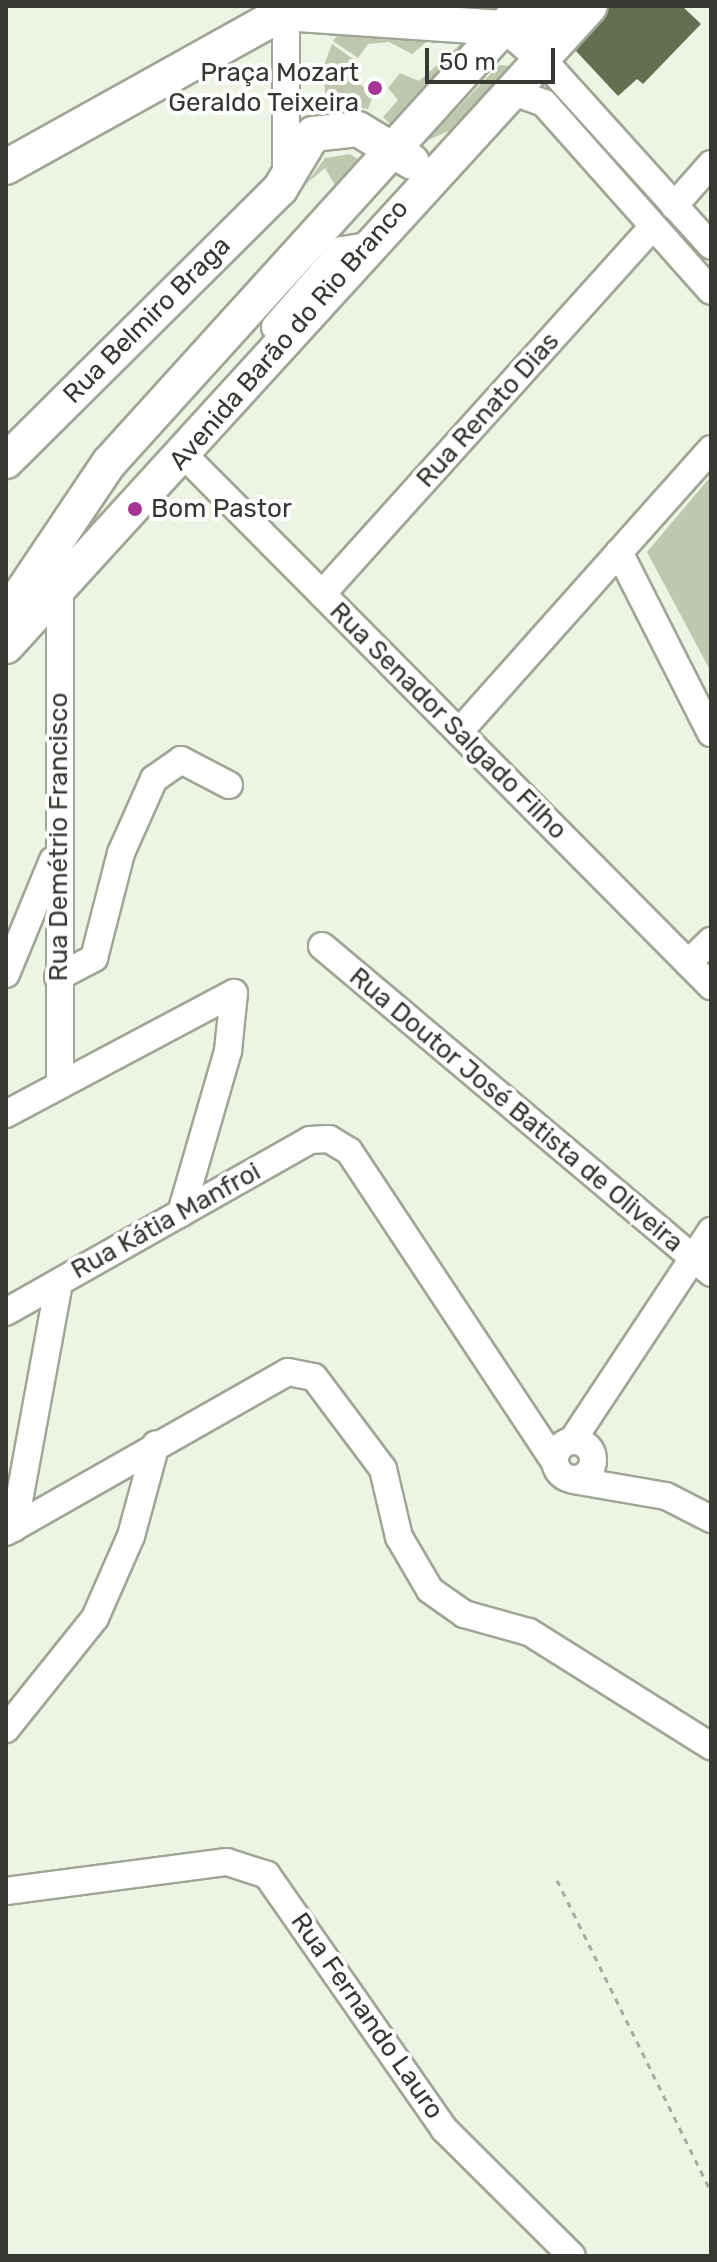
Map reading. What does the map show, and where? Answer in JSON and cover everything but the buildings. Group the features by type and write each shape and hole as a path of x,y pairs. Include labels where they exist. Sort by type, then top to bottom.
{"main road":[{"name":"Avenida Barão do Rio Branco","path":"12,629 109,463 214,355 393,156 526,31 590,6"},
{"path":"6,167 280,12 360,11 526,31"},
{"name":"Avenida Barão do Rio Branco","path":"12,629 60,591 186,455 366,246 511,91 526,31"},
{"name":"Rua Belmiro Braga","path":"6,459 286,177 313,134 326,129 358,129 393,156"},
{"path":"393,156 424,165 447,159"},
{"path":"186,455 170,438 168,410 214,355"},
{"path":"109,463 149,448 186,455"},
{"path":"60,591 91,496"},
{"path":"12,629 60,625"}],"street":[{"name":"Avenida Barão do Rio Branco","path":"526,31 560,6"},
{"path":"280,12 286,27 286,177"},
{"path":"526,31 711,246"},
{"path":"511,91 544,103 711,291"},
{"path":"674,206 711,164"},
{"name":"Rua Renato Dias","path":"322,594 653,226"},
{"path":"459,732 711,449"},
{"name":"Rua Senador Salgado Filho","path":"186,455 711,986"},
{"path":"619,552 711,733"},
{"name":"Rua Demétrio Francisco","path":"60,591 60,1083"},
{"path":"58,977 94,958 121,853 154,779 181,760 229,785"},
{"path":"6,974 61,840"},
{"path":"688,963 711,941"},
{"name":"Rua Doutor José Batista de Oliveira","path":"322,946 711,1273"},
{"path":"6,1114 234,993 228,1051 181,1213"},
{"name":"Rua Kátia Manfroi","path":"6,1312 310,1140 329,1139 349,1151 531,1420 562,1449"},
{"path":"562,1449 691,1256 711,1231"},
{"path":"10,1530 59,1282"},
{"path":"10,1530 156,1444 288,1372 314,1377 383,1469 399,1537 430,1590 464,1614 529,1632 711,1746"},
{"path":"6,1729 95,1618 131,1536 156,1444"},
{"path":"562,1449 589,1448 583,1471"},
{"path":"562,1449 583,1471 619,1491 666,1496 711,1519"},
{"name":"Rua Fernando Lauro","path":"6,1891 227,1862 267,1875 444,2129 572,2256"}],"path":[{"path":"557,1880 711,2191"}],"green space":[{"path":"339,33 435,35 412,54 389,42 368,44 358,58 333,41"},
{"path":"465,40 470,41 396,130 383,117 398,100 388,88 400,73 419,81"},
{"path":"332,44 356,61 353,77 373,96 368,109 326,100 323,68"},
{"path":"499,65 515,66 458,127 426,141"},
{"path":"350,154 361,161 336,187 325,168 306,184 325,158"},
{"path":"711,476 711,672 647,552"}],"place":[{"name":"Praça Mozart Geraldo Teixeira","path":"375,88"},
{"name":"Bom Pastor","path":"135,509"}]}
